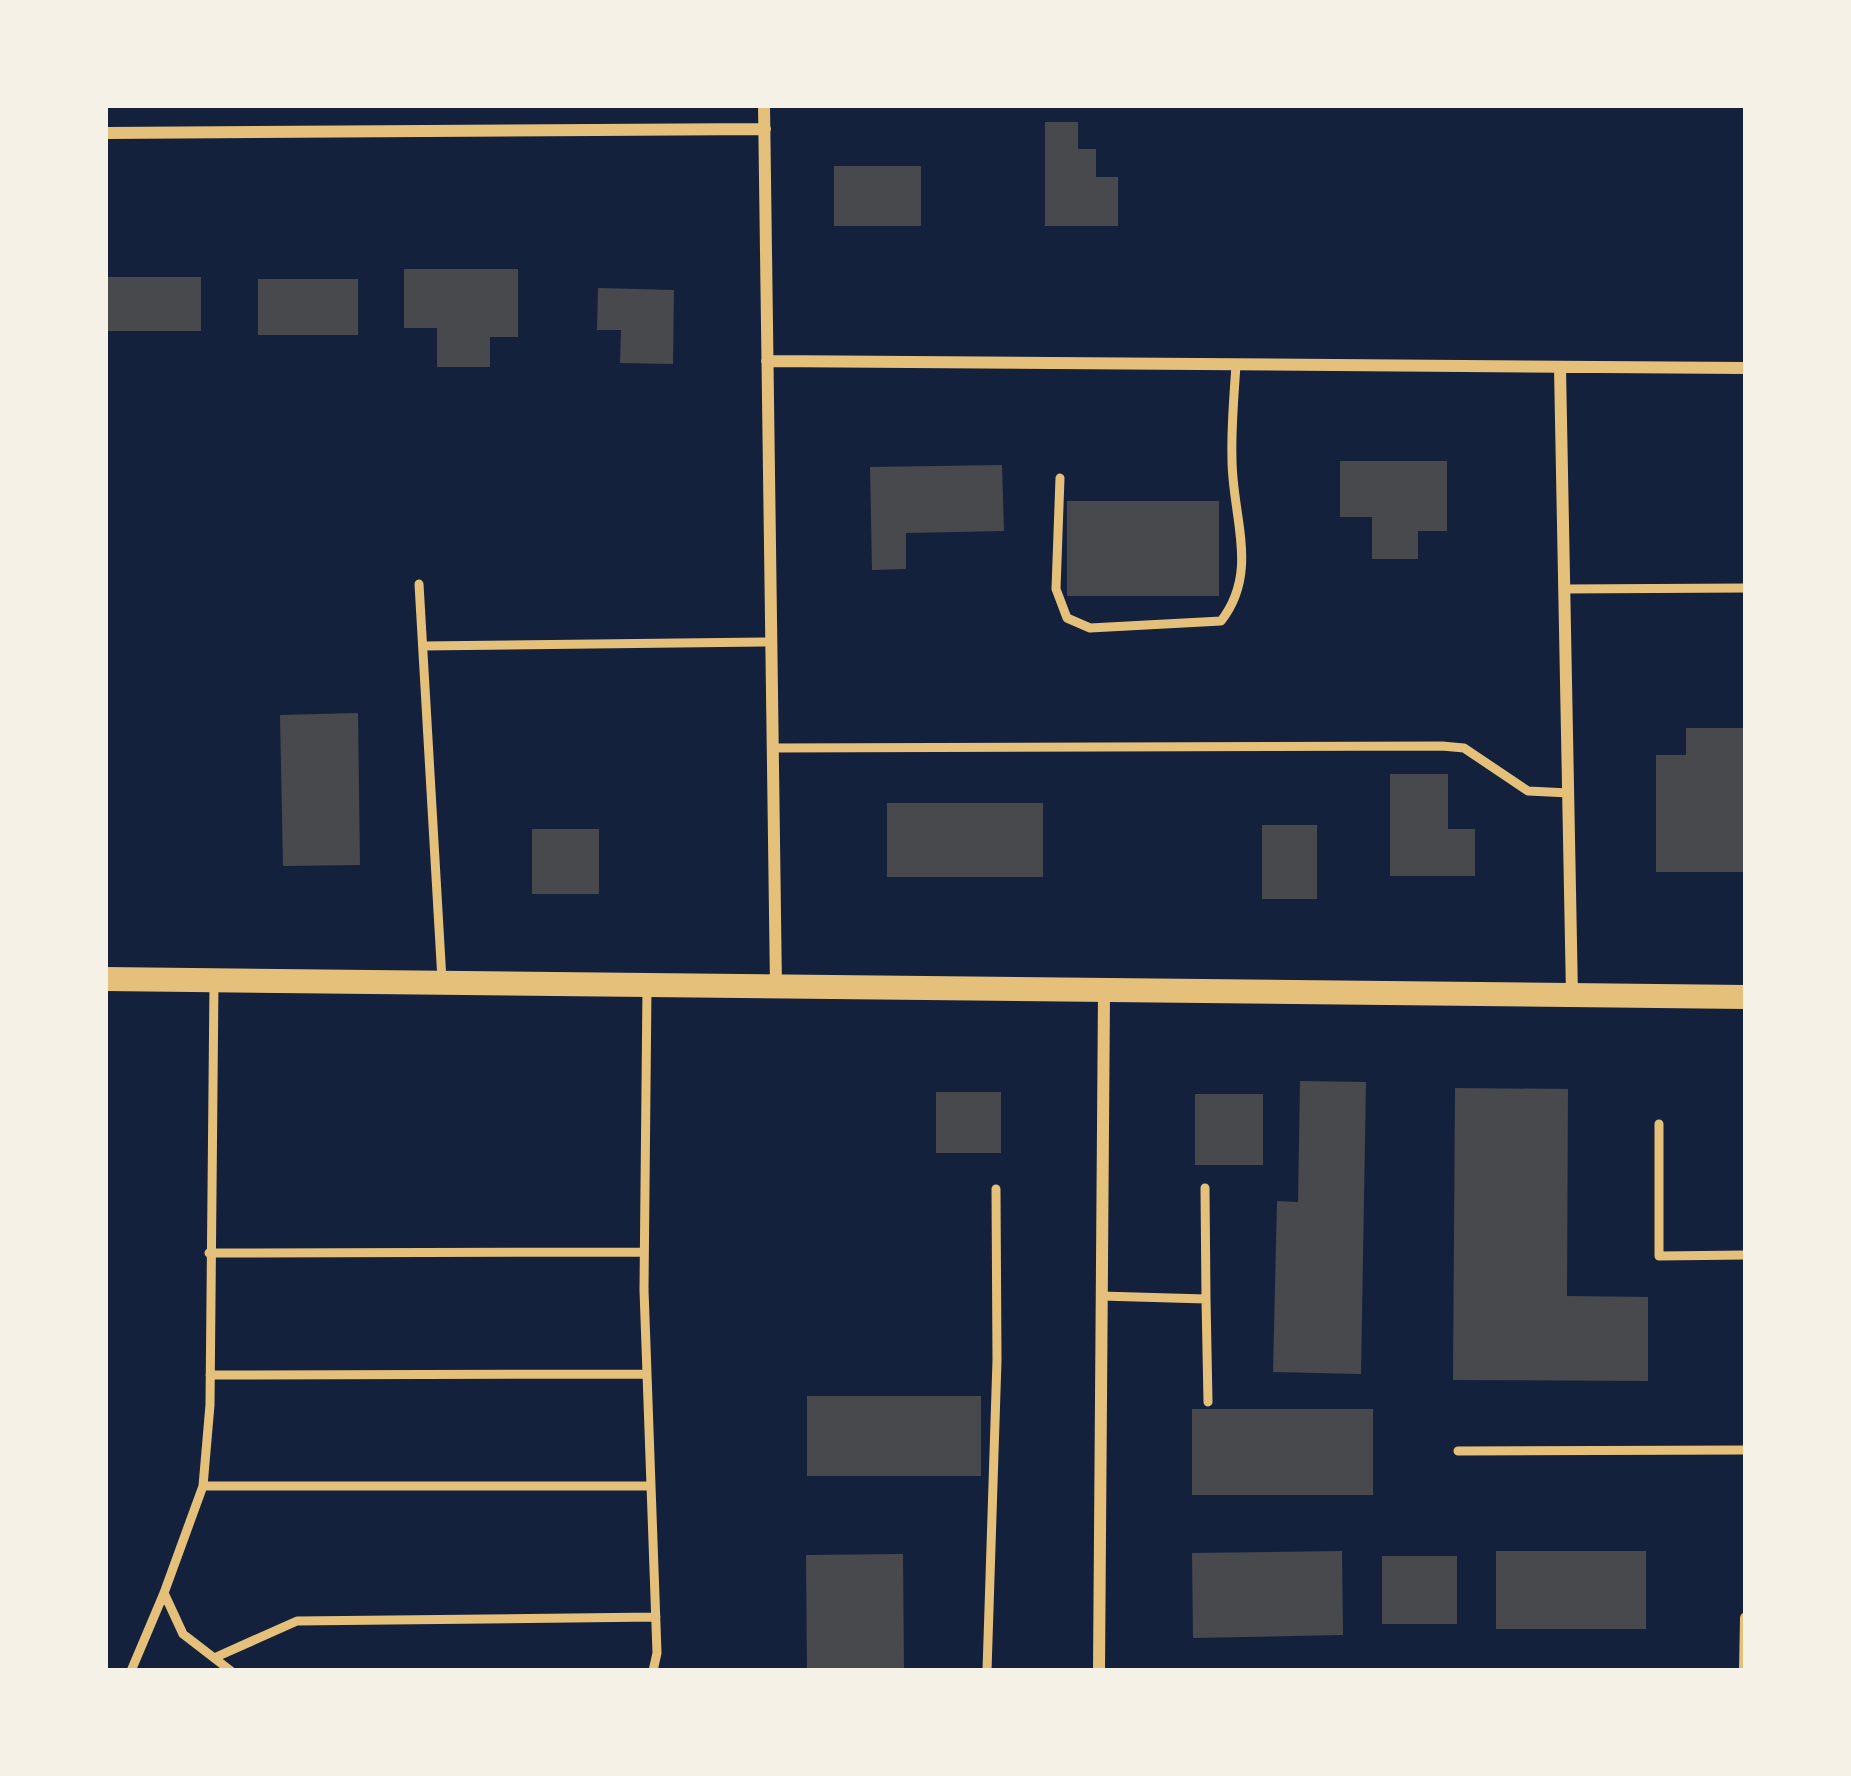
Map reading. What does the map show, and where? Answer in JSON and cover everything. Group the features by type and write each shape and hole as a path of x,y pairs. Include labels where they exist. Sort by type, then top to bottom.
{"main road":[{"path":"105,979 1746,997"}],"street":[{"path":"764,105 776,988"},
{"path":"105,133 765,129"},
{"path":"767,361 1746,368"},
{"path":"1559,368 1572,996"},
{"path":"1099,1671 1104,992"},
{"path":"1745,1671 1746,1618"}],"lane":[{"path":"1060,478 1056,589 1067,617 1090,628 1221,622 1240,597 1240,505 1232,465 1236,365"},
{"path":"419,584 442,984"},
{"path":"1564,589 1746,588"},
{"path":"423,646 771,642"},
{"path":"772,748 1442,746 1464,748 1528,791 1568,793"},
{"path":"131,1671 202,1486 210,1375 214,980"},
{"path":"647,986 644,1252 656,1617 653,1671"},
{"path":"1659,1124 1659,1256 1746,1256"},
{"path":"1205,1188 1208,1402"},
{"path":"987,1671 997,1360 996,1189"},
{"path":"209,1253 644,1252"},
{"path":"1101,1296 1206,1299"},
{"path":"210,1375 646,1374"},
{"path":"1458,1451 1746,1450"},
{"path":"202,1486 650,1486"},
{"path":"164,1592 183,1634 231,1671"},
{"path":"214,1658 296,1621 656,1617"}],"building":[{"path":"1045,122 1078,122 1078,149 1096,149 1096,177 1118,177 1118,226 1045,226"},
{"path":"834,166 921,166 921,226 834,226"},
{"path":"404,269 518,269 518,337 490,337 490,367 437,367 437,328 404,328"},
{"path":"105,277 201,277 201,331 105,331"},
{"path":"258,279 358,279 358,335 258,335"},
{"path":"598,288 674,290 673,364 620,363 621,330 597,330"},
{"path":"1340,461 1447,461 1447,531 1418,531 1418,559 1372,559 1372,517 1340,517"},
{"path":"1002,465 1004,531 906,533 906,569 872,570 870,467"},
{"path":"1067,501 1219,501 1219,596 1067,596"},
{"path":"358,713 360,865 283,866 280,715"},
{"path":"1686,728 1744,728 1746,872 1656,872 1656,755 1686,755"},
{"path":"1390,774 1448,774 1448,829 1475,829 1475,876 1390,876"},
{"path":"887,803 1043,803 1043,877 887,877"},
{"path":"1262,825 1317,825 1317,899 1262,899"},
{"path":"532,829 599,829 599,894 532,894"},
{"path":"1300,1081 1366,1082 1361,1374 1273,1372 1277,1201 1298,1202"},
{"path":"1455,1088 1568,1089 1567,1296 1648,1297 1648,1381 1453,1380"},
{"path":"936,1092 1001,1092 1001,1153 936,1153"},
{"path":"1195,1094 1263,1094 1263,1165 1195,1165"},
{"path":"807,1396 981,1396 981,1476 807,1476"},
{"path":"1192,1409 1373,1409 1373,1495 1192,1495"},
{"path":"1342,1551 1343,1635 1193,1638 1192,1553"},
{"path":"1496,1551 1646,1551 1646,1629 1496,1629"},
{"path":"903,1554 904,1671 807,1671 806,1555"},
{"path":"1382,1556 1457,1556 1457,1624 1382,1624"}]}
